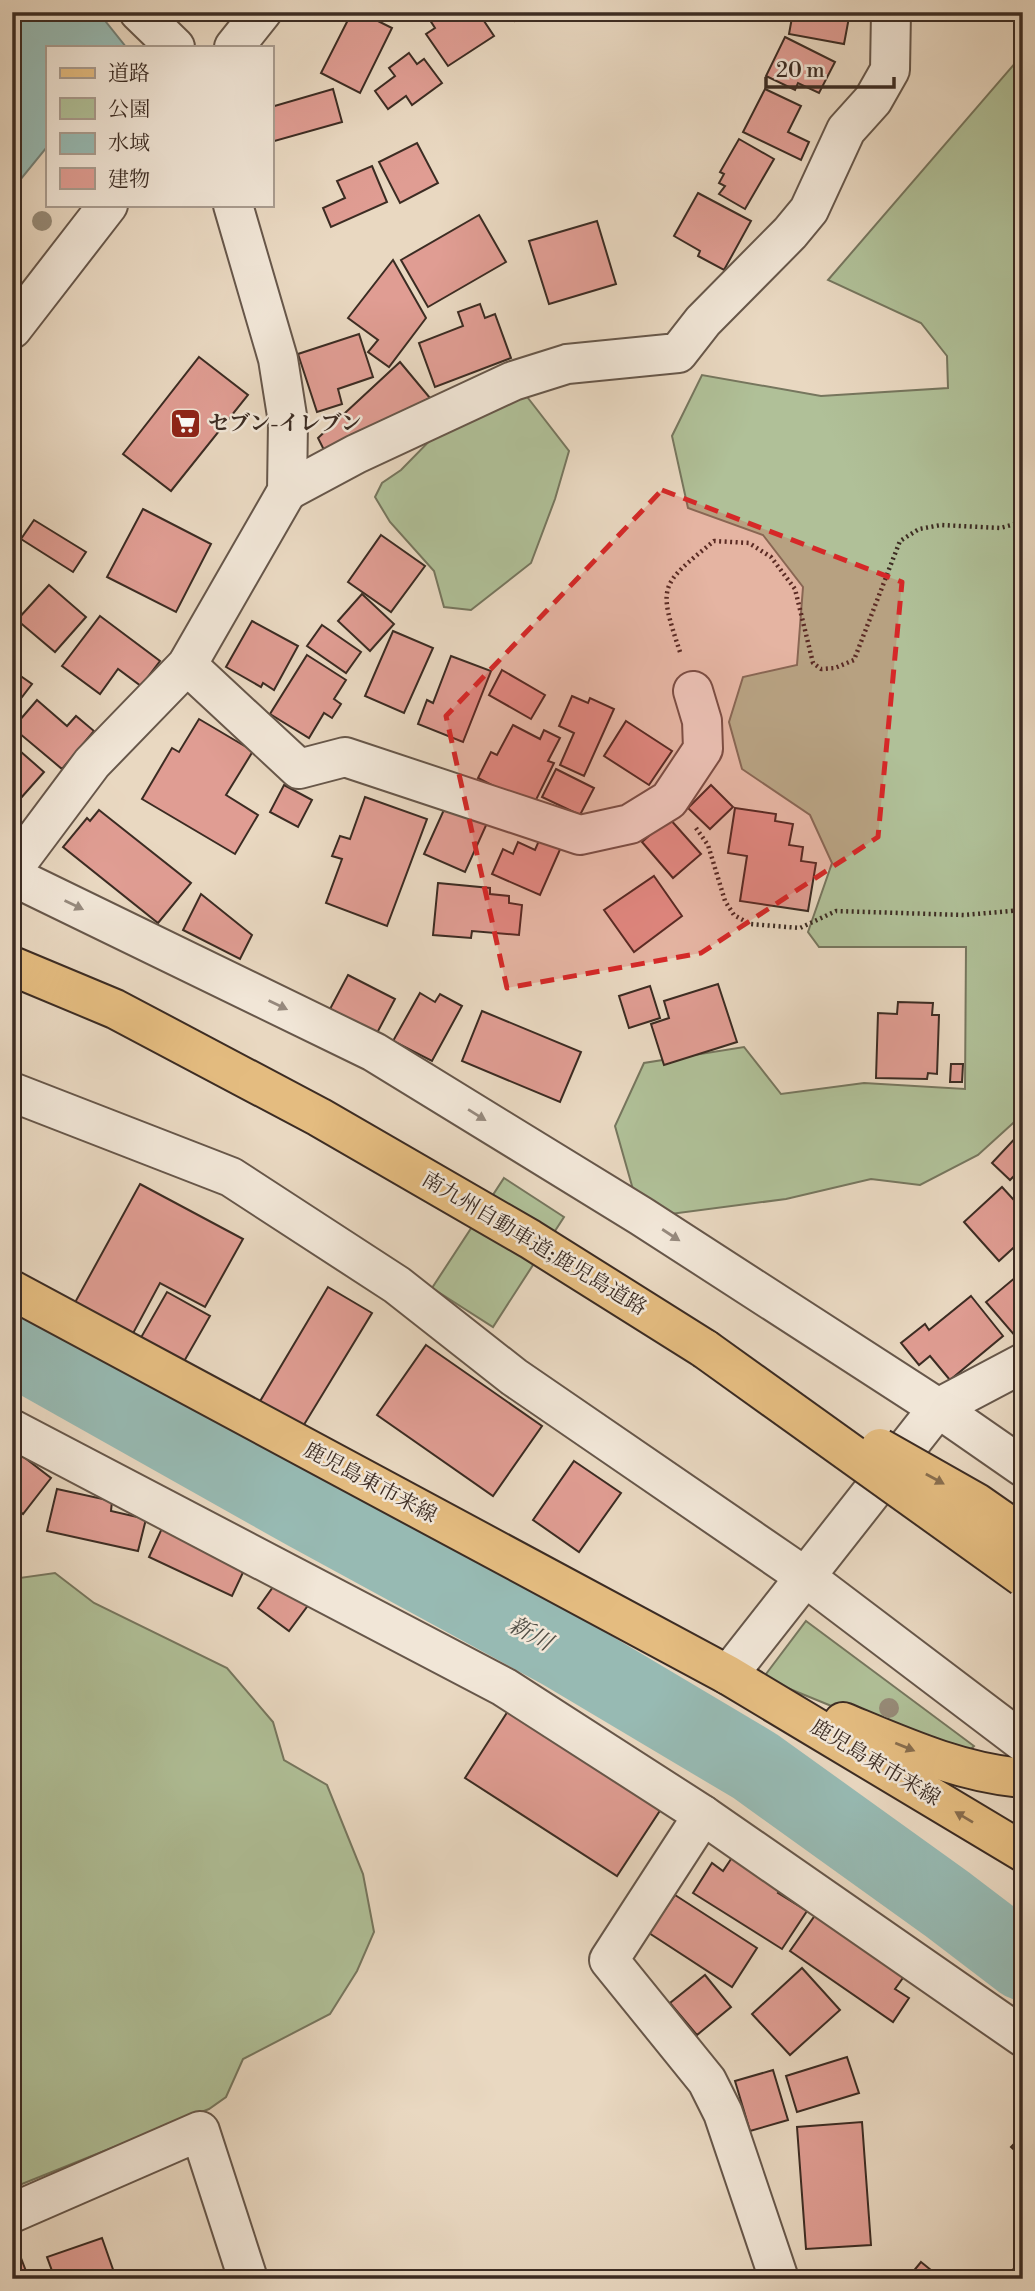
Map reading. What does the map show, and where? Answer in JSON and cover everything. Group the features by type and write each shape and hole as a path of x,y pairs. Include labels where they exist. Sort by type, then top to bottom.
{"main road":[{"name":"南九州自動車道;鹿児島道路","path":"12,966 115,1009 319,1117 530,1239 705,1349 1023,1577"},
{"name":"鹿児島東市来線","path":"12,1290 728,1675 1023,1852"},
{"path":"705,1349 977,1503 1023,1535"},
{"name":"鹿児島東市来線","path":"728,1675 937,1760 1003,1776 1023,1778"}],"street":[{"path":"139,12 174,46"},
{"path":"235,46 262,12"},
{"path":"287,491 356,454 513,381 566,363 678,353 703,321 790,233 808,209 846,130 873,100 890,70 891,12"},
{"path":"12,329 107,206"},
{"path":"12,870 92,763 187,665 287,491 288,422 278,359 233,206"},
{"path":"187,665 299,769 345,757 580,835 630,824 670,800 702,749 702,721 693,691"},
{"path":"12,876 374,1052 641,1216 938,1408 1023,1467"},
{"path":"12,1092 231,1177 397,1284 514,1377 804,1576 1023,1742"},
{"path":"728,1675 938,1408 1023,1363"},
{"path":"12,1429 504,1687 703,1815 1023,2037"},
{"path":"703,1815 609,1960 707,2081 723,2113 779,2279"},
{"path":"12,2213 200,2131 248,2279"}],"path":[{"path":"693,691 666,608 667,586 683,566 714,541 750,543 771,557 795,589 813,663 821,669 835,668 855,660 900,541 919,529 941,525 1000,528 1023,522"},
{"path":"670,800 708,845 725,901 734,915 750,924 800,928 836,911 964,915 1023,910"}],"highlighted area":[{"path":"662,490 902,582 878,837 701,953 507,988 446,716"}],"green space":[{"path":"1023,54 1023,1114 978,1155 920,1185 871,1179 786,1199 663,1215 634,1193 615,1126 644,1063 744,1047 781,1094 864,1083 965,1089 966,947 819,947 808,932 832,863 810,815 742,769 729,722 743,677 797,665 803,587 763,535 688,508 672,436 702,375 821,396 948,388 947,356 921,323 828,280"},
{"path":"521,389 569,451 555,499 531,563 471,610 444,607 434,571 390,522 375,497 382,483 401,470 447,423"},
{"path":"504,1178 564,1217 493,1327 432,1288"},
{"path":"55,1573 94,1603 227,1668 273,1722 284,1760 327,1785 363,1874 374,1932 357,1971 330,2014 243,2059 226,2097 209,2109 12,2188 12,1579"},
{"path":"806,1621 974,1746 961,1759 763,1678"}],"water":[{"path":"12,12 98,12 125,46 46,46 46,148 12,190"}],"building":[{"path":"352,12 360,12 392,28 360,93 321,73"},
{"path":"436,12 478,12 494,36 448,66 426,34 435,28 428,17"},
{"path":"512,12 543,12 515,21"},
{"path":"793,12 850,12 844,44 789,34"},
{"path":"785,37 835,62 819,93 798,83 795,90 766,76"},
{"path":"409,53 417,64 424,59 442,83 412,105 406,96 388,109 375,91 395,76 389,68"},
{"path":"333,89 342,122 273,141 273,106"},
{"path":"765,89 801,106 788,132 809,142 801,160 743,132"},
{"path":"739,139 774,159 745,209 719,194 725,186 719,183 724,174 720,172"},
{"path":"417,143 438,183 400,203 379,162"},
{"path":"372,166 387,202 331,227 323,208 345,198 337,181"},
{"path":"698,193 751,221 724,270 698,256 700,251 674,236"},
{"path":"479,215 506,262 428,307 401,260"},
{"path":"597,221 616,284 549,304 529,241"},
{"path":"393,260 426,318 389,367 368,352 378,340 348,318"},
{"path":"480,304 485,318 495,314 511,358 435,387 419,343 463,326 458,312"},
{"path":"359,334 373,377 338,389 342,404 317,412 298,354"},
{"name":"セブン-イレブン","path":"199,357 248,395 171,491 123,454"},
{"path":"400,362 430,398 325,452 318,438"},
{"path":"143,509 211,544 176,612 107,577"},
{"path":"34,520 86,552 73,572 21,539"},
{"path":"381,535 425,566 391,612 348,582"},
{"path":"49,585 86,617 55,652 17,620"},
{"path":"362,594 394,624 370,651 338,621"},
{"path":"100,616 160,661 141,686 118,669 100,694 62,666"},
{"path":"252,621 298,646 274,690 263,683 261,687 226,667"},
{"path":"322,625 361,652 346,673 307,646"},
{"path":"393,631 433,648 404,713 365,696"},
{"path":"307,655 346,680 334,699 341,704 332,718 324,713 309,738 270,714"},
{"path":"451,656 491,671 463,742 418,724 427,700 433,703"},
{"path":"12,670 32,684 12,710"},
{"path":"502,670 545,695 531,719 489,695"},
{"path":"572,696 588,703 590,698 614,709 584,776 560,765 574,733 559,726"},
{"path":"37,700 67,726 76,716 94,731 62,769 13,728"},
{"path":"199,719 253,751 226,795 258,815 235,854 142,799 172,748 179,752"},
{"path":"626,721 672,751 649,785 604,756"},
{"path":"513,725 540,739 544,730 560,738 548,761 554,763 533,806 478,778 491,752 497,755"},
{"path":"12,744 44,772 12,808"},
{"path":"556,769 594,788 580,815 542,797"},
{"path":"284,785 312,800 298,827 270,812"},
{"path":"711,785 733,807 710,829 688,808"},
{"path":"365,797 427,819 387,926 326,903 342,859 332,856 340,836 350,839"},
{"path":"447,803 488,821 465,872 424,854"},
{"path":"735,808 776,814 775,821 793,824 789,845 803,847 801,861 816,863 808,911 740,901 747,856 728,853"},
{"path":"99,810 191,883 158,923 63,847 87,818 90,821"},
{"path":"669,818 701,854 673,878 642,842"},
{"path":"541,836 562,845 540,895 492,874 503,849 513,854 518,842 535,850"},
{"path":"654,876 682,916 634,952 604,910"},
{"path":"438,883 490,888 490,894 509,896 509,903 522,905 519,935 472,931 471,938 433,935"},
{"path":"201,894 252,935 240,959 183,930"},
{"path":"348,975 395,999 377,1033 330,1009"},
{"path":"718,984 737,1042 664,1065 651,1024 669,1018 664,1001"},
{"path":"650,986 660,1018 629,1028 619,996"},
{"path":"420,993 435,1002 440,994 462,1006 432,1061 393,1041"},
{"path":"898,1002 933,1003 932,1015 939,1015 937,1074 928,1073 927,1079 876,1078 878,1013 897,1014"},
{"path":"482,1011 581,1052 560,1102 462,1061"},
{"path":"951,1064 963,1064 962,1082 950,1082"},
{"path":"1023,1130 1023,1167 1010,1180 992,1163"},
{"path":"140,1184 243,1239 205,1307 160,1283 130,1339 72,1308"},
{"path":"1002,1187 1023,1210 1023,1239 999,1261 964,1222"},
{"path":"1023,1271 1023,1345 986,1302"},
{"path":"328,1287 372,1313 302,1428 259,1403"},
{"path":"167,1292 210,1316 178,1372 135,1348"},
{"path":"971,1296 1003,1336 950,1380 930,1356 919,1365 901,1343 925,1324 929,1330"},
{"path":"426,1345 542,1426 493,1496 377,1415"},
{"path":"12,1448 51,1478 23,1514 12,1505"},
{"path":"574,1461 621,1493 579,1552 533,1520"},
{"path":"57,1489 112,1501 111,1511 146,1519 138,1551 47,1531"},
{"path":"163,1526 247,1564 232,1596 149,1557"},
{"path":"283,1573 315,1596 289,1631 258,1608"},
{"path":"510,1708 663,1806 617,1876 465,1778"},
{"path":"733,1856 782,1887 778,1893 807,1911 782,1949 693,1893 712,1863 723,1871"},
{"path":"675,1895 757,1948 732,1987 649,1933"},
{"path":"816,1914 905,1975 895,1989 909,1998 893,2022 790,1951"},
{"path":"802,1968 840,2010 790,2055 752,2014"},
{"path":"705,1975 731,2007 697,2035 670,2003"},
{"path":"847,2057 859,2093 797,2112 786,2076"},
{"path":"773,2070 788,2120 750,2131 735,2081"},
{"path":"862,2122 871,2245 806,2249 797,2127"},
{"path":"1023,2135 1023,2158 1011,2147"},
{"path":"102,2238 116,2278 55,2279 47,2257"},
{"path":"16,2245 29,2279 12,2279 12,2246"},
{"path":"921,2262 942,2279 907,2279"},
{"path":"1023,2262 1023,2279 1011,2279 1007,2274"}],"waterway":[{"name":"新川","path":"12,1346 305,1511 560,1650 755,1766 1023,1962"}],"place":[{"name":"セブン-イレブン","path":"185,424"}]}
